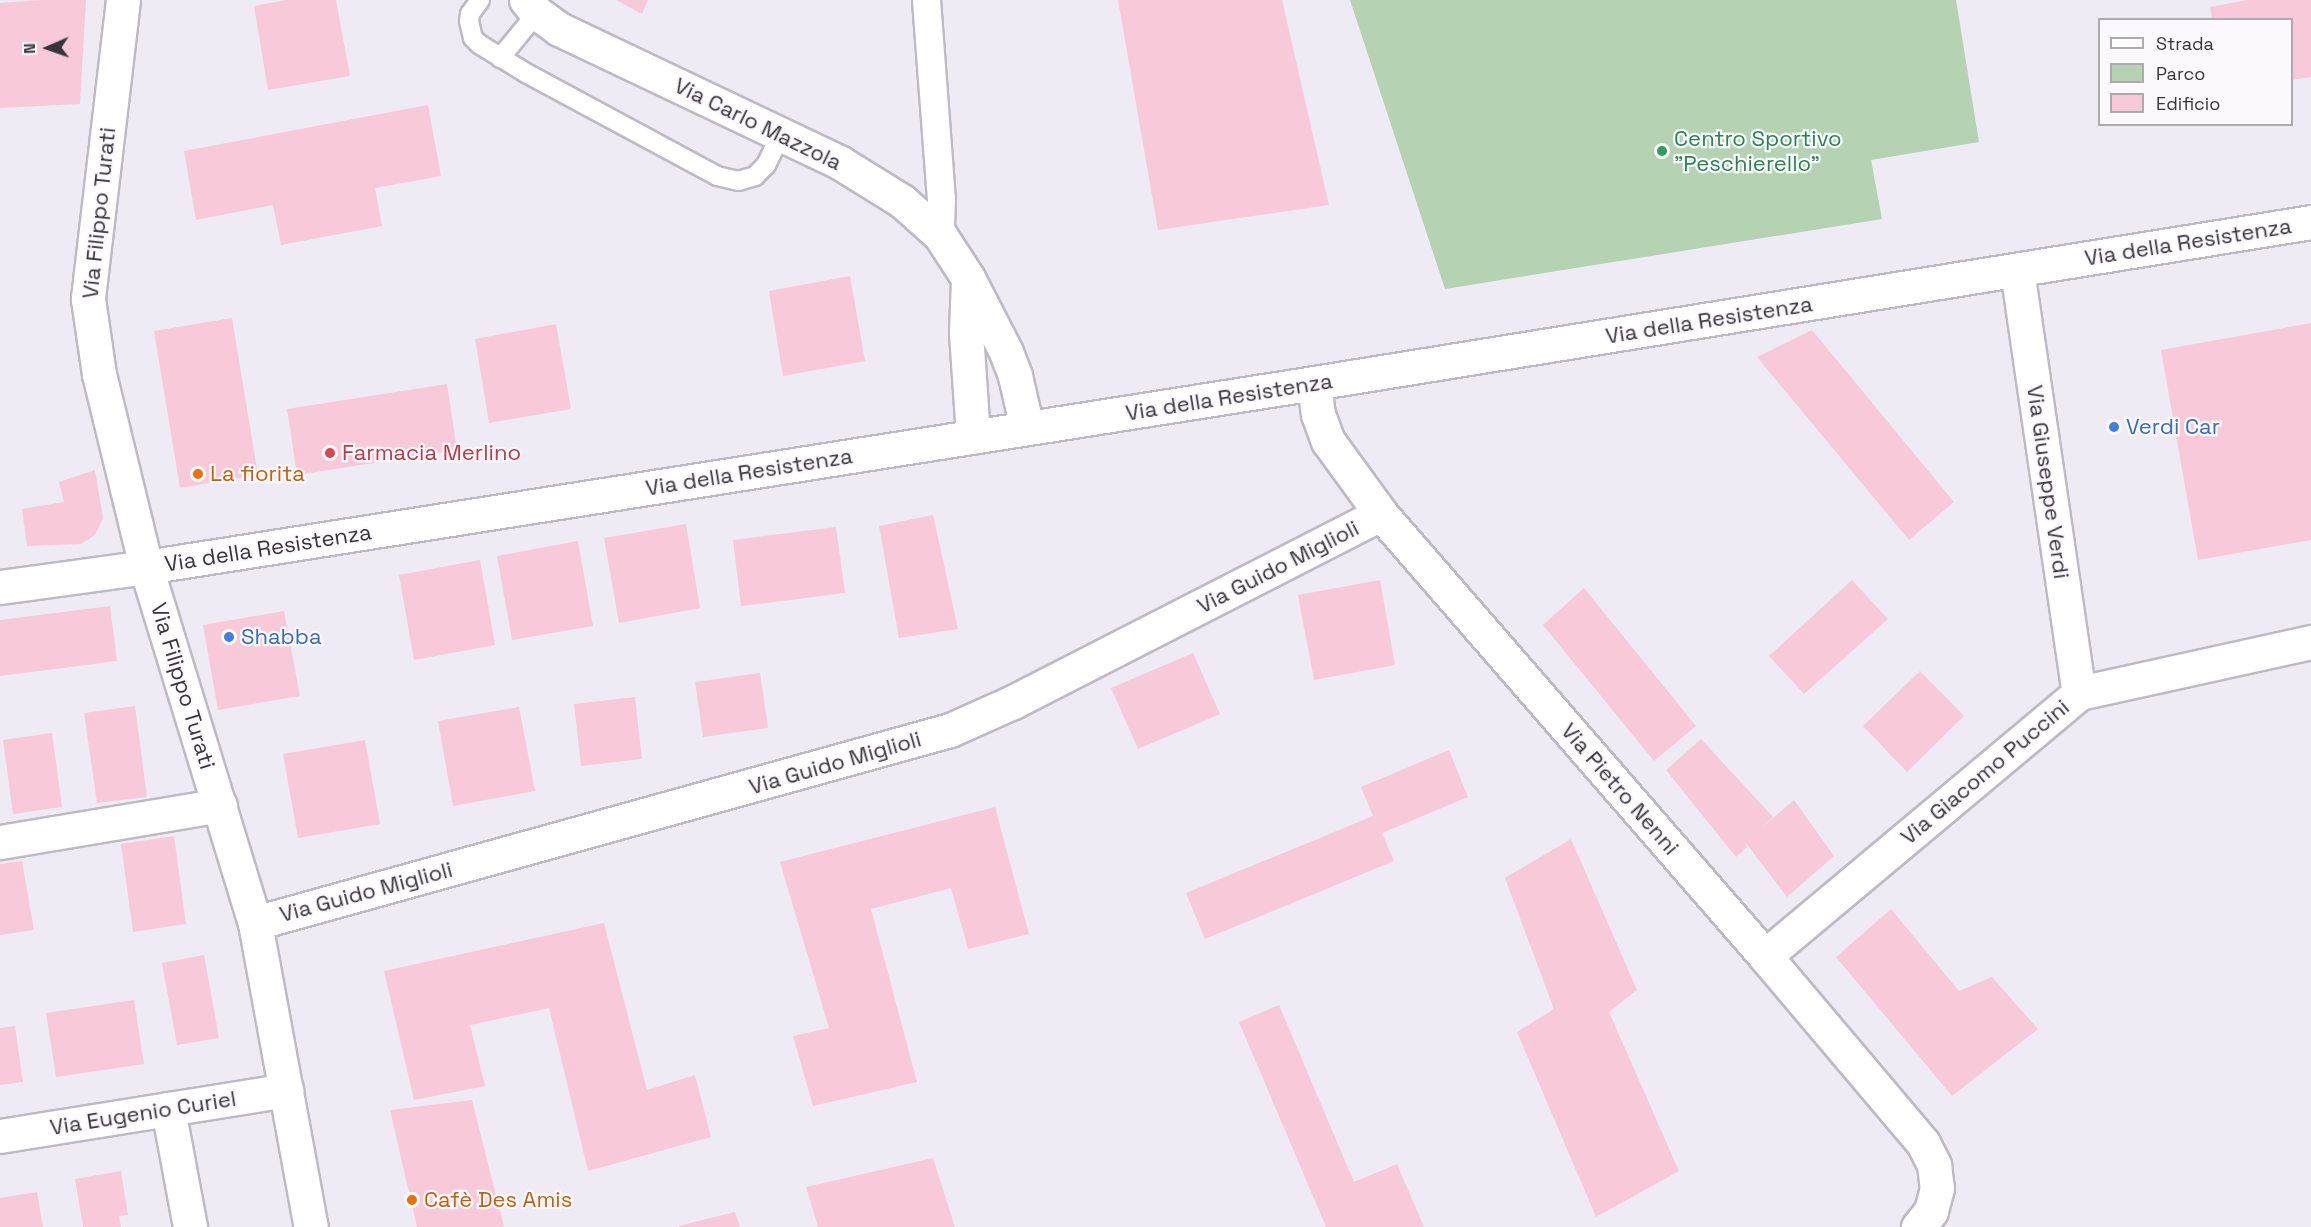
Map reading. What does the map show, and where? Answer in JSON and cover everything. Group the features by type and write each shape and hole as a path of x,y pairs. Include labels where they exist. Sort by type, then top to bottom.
{"street":[{"name":"Via Filippo Turati","path":"123,0 88,299 99,374 146,567 255,923 311,1227"},
{"path":"926,0 941,198 939,234"},
{"name":"Via Carlo Mazzola","path":"531,7 559,29 839,162 902,201 939,234 968,278 1006,352 1015,376 1027,428"},
{"name":"Via della Resistenza","path":"0,587 146,567 973,437 2311,222"},
{"name":"Via Giuseppe Verdi","path":"2017,270 2079,693"},
{"path":"968,278 966,343 973,437"},
{"name":"Via Pietro Nenni","path":"1314,383 1318,414 1328,441 1381,514 1765,956 1923,1143 1934,1165 1937,1188 1931,1211 1918,1227"},
{"name":"Via Guido Miglioli","path":"255,923 950,730 1013,702 1381,514"},
{"name":"Via Giacomo Puccini","path":"1765,956 2079,693 2311,642"},
{"path":"0,842 220,805"},
{"name":"Via Eugenio Curiel","path":"0,1136 286,1090"},
{"path":"168,1109 190,1227"}],"lane":[{"path":"480,0 470,14 469,21 473,38 501,58 717,176 738,181 755,176 766,165 781,134"},
{"path":"501,58 531,7"}],"green space":[{"name":"Centro Sportivo \"Peschierello\"","path":"1350,0 1956,0 1979,142 1871,160 1882,219 1445,289"}],"building":[{"path":"86,0 80,104 0,108 0,3"},
{"path":"286,0 336,0 350,76 268,90 254,6"},
{"path":"616,0 648,0 642,14"},
{"path":"1118,0 1282,0 1329,205 1158,230"},
{"path":"2247,0 2311,0 2311,77 2293,80 2293,18 2212,18 2210,7"},
{"path":"428,105 441,176 375,188 382,226 281,245 273,205 196,220 184,151"},
{"path":"850,276 865,361 783,376 769,291"},
{"path":"232,318 258,475 180,488 154,331"},
{"path":"2311,323 2311,540 2198,560 2161,350"},
{"path":"556,324 571,409 489,423 475,339"},
{"path":"1812,330 1954,502 1909,540 1757,357"},
{"path":"447,384 457,450 297,475 287,409"},
{"path":"95,470 103,518 95,535 81,544 27,546 22,509 64,502 59,482"},
{"path":"933,515 958,629 899,638 879,526"},
{"path":"686,524 700,608 619,623 604,538"},
{"path":"836,527 845,593 741,606 733,540"},
{"path":"578,541 593,626 512,640 497,556"},
{"path":"480,560 495,645 414,660 399,575"},
{"path":"1380,580 1395,665 1314,680 1298,595"},
{"path":"1852,580 1888,619 1804,694 1769,656"},
{"path":"1584,588 1696,726 1654,761 1543,625"},
{"path":"110,606 117,661 0,676 0,620"},
{"path":"284,611 300,696 218,710 203,625"},
{"path":"1193,653 1220,714 1138,749 1111,688"},
{"path":"1920,671 1964,716 1907,772 1863,726"},
{"path":"760,673 768,728 703,737 695,682"},
{"path":"635,697 642,759 581,766 574,704"},
{"path":"135,706 147,797 97,803 84,713"},
{"path":"519,707 535,791 453,806 438,721"},
{"path":"52,733 62,807 13,814 3,740"},
{"path":"1701,739 1773,817 1760,829 1794,800 1834,856 1787,897 1745,842 1747,847 1736,857 1666,770"},
{"path":"365,740 380,824 298,838 283,754"},
{"path":"1449,750 1468,797 1382,833 1394,861 1205,939 1186,893 1373,816 1361,787"},
{"path":"995,807 1029,934 968,949 951,888 871,909 917,1082 813,1106 793,1036 829,1028 780,862"},
{"path":"174,836 186,924 133,932 121,844"},
{"path":"1571,839 1637,990 1609,1012 1679,1171 1596,1217 1517,1032 1554,1009 1505,878"},
{"path":"22,861 34,930 0,935 0,864"},
{"path":"1891,909 1959,991 1992,977 2038,1029 1952,1096 1836,957"},
{"path":"604,923 647,1090 695,1075 711,1137 588,1171 549,1008 470,1025 485,1086 414,1100 384,971"},
{"path":"204,955 219,1038 177,1045 162,963"},
{"path":"134,1000 144,1064 56,1077 46,1013"},
{"path":"1279,1005 1354,1182 1397,1164 1424,1227 1326,1227 1239,1022"},
{"path":"15,1026 23,1082 0,1085 0,1028"},
{"path":"472,1100 504,1227 417,1227 390,1110"},
{"path":"933,1158 955,1227 818,1227 806,1187"},
{"path":"121,1171 128,1215 119,1216 121,1227 83,1227 75,1179"},
{"path":"37,1192 43,1227 0,1227 0,1198"},
{"path":"735,1212 740,1227 679,1227 679,1226"}],"place":[{"name":"Centro Sportivo \"Peschierello\"","path":"1662,151"},
{"name":"Verdi Car","path":"2114,427"},
{"name":"Farmacia Merlino","path":"330,453"},
{"name":"La fiorita","path":"198,474"},
{"name":"Shabba","path":"229,637"},
{"name":"Cafè Des Amis","path":"412,1200"}]}
